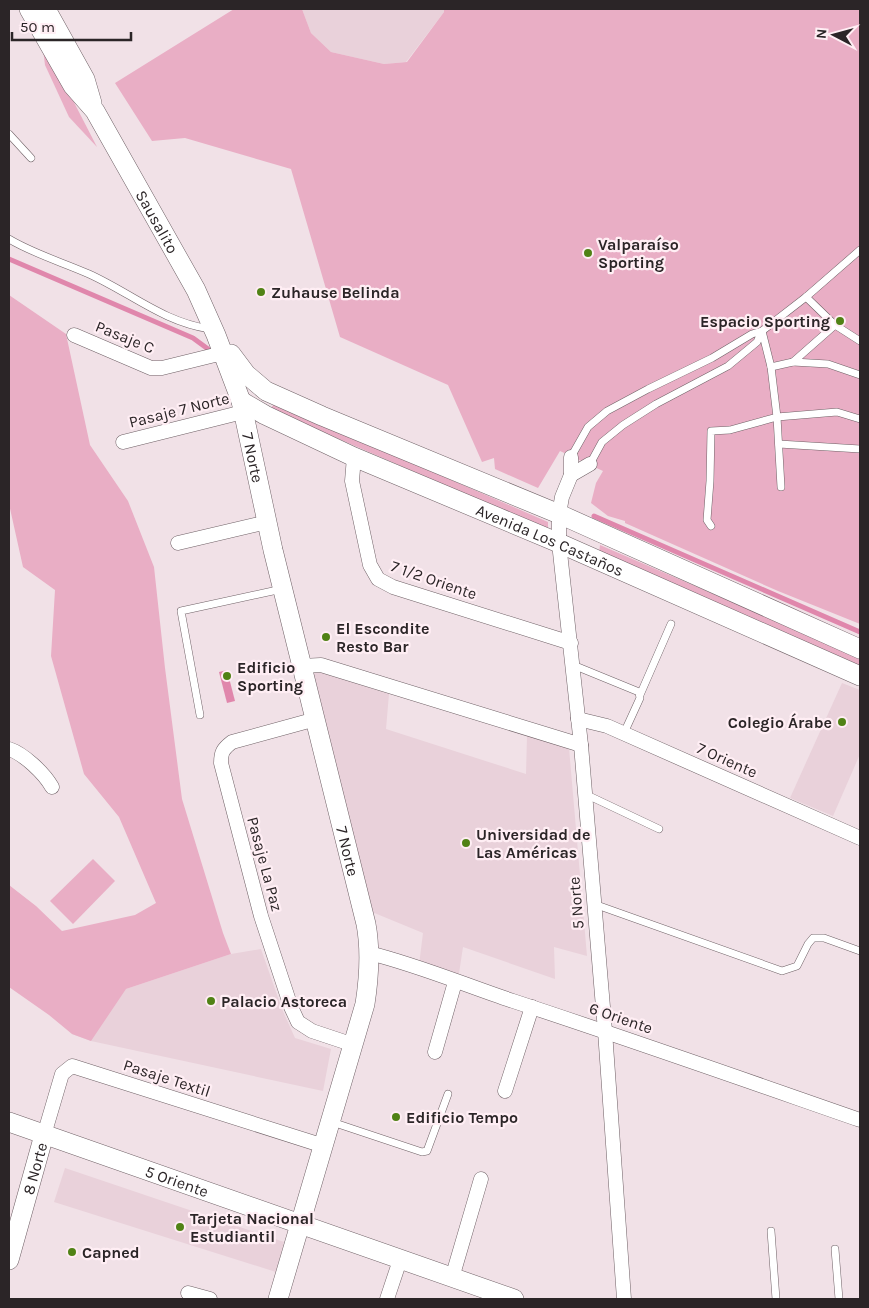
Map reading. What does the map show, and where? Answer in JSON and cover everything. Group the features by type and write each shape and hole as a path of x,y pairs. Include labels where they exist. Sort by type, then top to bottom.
{"main road":[{"name":"Sausalito","path":"30,9 73,86 95,111 196,290 215,332 242,406"},
{"name":"Sausalito","path":"46,9 85,79 95,111"},
{"name":"Sausalito","path":"215,332 246,374 266,391"},
{"path":"242,406 252,392 266,391"},
{"name":"Avenida Los Castaños","path":"266,391 559,514 860,649"},
{"name":"Avenida Los Castaños","path":"242,406 354,457 560,543 860,676"},
{"name":"7 Norte","path":"242,406 301,666 316,719 366,924 369,953 365,1004 278,1299"},
{"name":"5 Oriente","path":"9,1122 452,1278 479,1294 514,1299"},
{"name":"8 Norte","path":"9,1260 44,1135"}],"street":[{"name":"Pasaje C","path":"74,335 151,368 162,368 223,353"},
{"name":"Pasaje 7 Norte","path":"123,442 242,406"},
{"name":"7 1/2 Oriente","path":"354,457 352,481 370,565 378,579 393,587 571,643"},
{"name":"5 Norte","path":"571,457 571,476 562,496 559,514 560,543 581,745 605,1031 624,1299"},
{"path":"571,476 590,464"},
{"path":"178,544 267,522"},
{"path":"301,666 321,665 581,745"},
{"name":"Pasaje La Paz","path":"316,719 232,742 224,748 221,754 221,763 260,916 291,1007 298,1022 312,1030 354,1045"},
{"name":"7 Oriente","path":"578,719 607,726 624,733 860,838"},
{"path":"9,749 18,752 52,787"},
{"name":"6 Oriente","path":"369,953 605,1031 860,1120"},
{"path":"435,1052 455,982"},
{"path":"505,1091 532,1007"},
{"name":"Pasaje Textil","path":"44,1135 62,1074 72,1066 324,1146"},
{"path":"452,1278 481,1179"},
{"path":"387,1299 400,1260"},
{"path":"188,1293 210,1299"}],"lane":[{"path":"9,134 31,158"},
{"path":"9,239 28,250 91,275 160,313 192,326 215,332"},
{"path":"571,457 588,427 607,411 712,358 762,330 806,297 860,250"},
{"path":"806,297 835,325 860,341"},
{"path":"793,362 835,325"},
{"path":"762,330 770,367 777,417 781,487"},
{"path":"590,464 602,442 623,424 656,404 728,366 757,342 762,330"},
{"path":"770,367 793,362 828,364 860,375"},
{"path":"710,526 707,520 711,431 739,428 777,417 837,412 860,419"},
{"path":"779,444 860,449"},
{"path":"200,715 181,611 283,588"},
{"path":"624,733 671,624"},
{"path":"573,665 639,692 640,695"},
{"path":"585,794 660,829"},
{"path":"593,904 782,971 797,966 813,938 824,938 860,951"},
{"path":"331,1122 422,1152 427,1151 448,1094"},
{"path":"771,1231 776,1299"},
{"path":"836,1249 839,1299"}],"shaded area":[{"name":"Valparaíso Sporting","path":"234,9 302,9 311,33 331,52 384,64 407,62 444,12 444,9 860,9 860,624 778,591 625,523 625,521 608,516 591,503 596,483 603,471 560,451 538,488 495,469 494,458 482,462 448,385 340,337 291,169 185,138 152,141 115,83"},
{"path":"302,9 444,9 444,12 406,62 384,64 331,52 311,33"},
{"path":"46,48 97,147 69,117 45,65 43,49"},
{"path":"9,295 66,334 90,445 128,501 154,567 182,799 231,954 126,989 91,1041 72,1034 9,987 9,885 36,906 62,931 135,915 156,903 119,817 84,774 51,656 55,590 23,567 9,504"},
{"path":"275,403 548,522 548,530 270,409"},
{"path":"600,545 860,657 860,666 599,553"},
{"path":"227,670 235,701 227,703 219,672"},
{"name":"Universidad de Las Américas","path":"309,672 321,672 389,694 386,729 526,774 527,736 569,748 587,956 554,947 555,979 463,947 458,980 419,965 423,933 372,912"},
{"name":"Colegio Árabe","path":"842,683 860,690 860,754 833,816 790,798"},
{"path":"93,859 115,881 73,924 50,901"},
{"path":"261,949 282,1009 295,1038 331,1049 323,1091 91,1041 72,1034 78,1014 126,989 231,954"},
{"path":"65,1168 284,1242 276,1272 54,1202"}],"waterway":[{"path":"9,259 193,338 208,349"},
{"path":"594,516 860,632"}],"place":[{"name":"Valparaíso Sporting","path":"588,253"},
{"name":"Zuhause Belinda","path":"261,292"},
{"name":"Espacio Sporting","path":"840,321"},
{"name":"El Escondite Resto Bar","path":"326,637"},
{"name":"Edificio Sporting","path":"227,676"},
{"name":"Colegio Árabe","path":"842,722"},
{"name":"Universidad de Las Américas","path":"466,843"},
{"name":"Palacio Astoreca","path":"211,1001"},
{"name":"Edificio Tempo","path":"396,1117"},
{"name":"Tarjeta Nacional Estudiantil","path":"180,1227"},
{"name":"Capned","path":"72,1252"}]}
